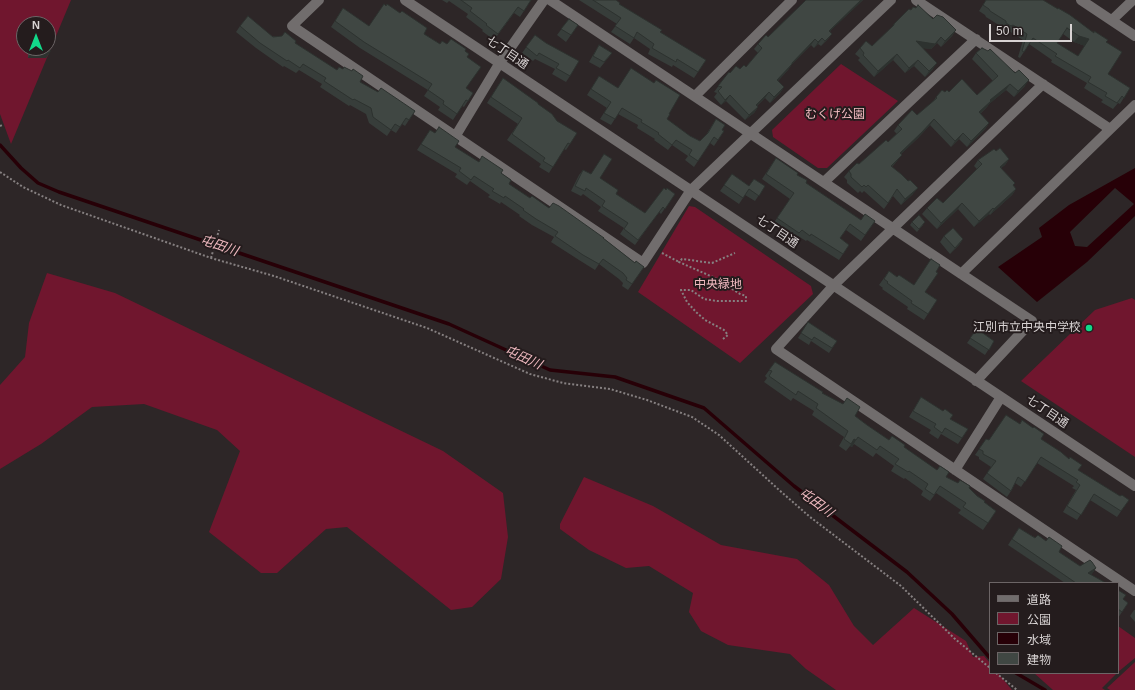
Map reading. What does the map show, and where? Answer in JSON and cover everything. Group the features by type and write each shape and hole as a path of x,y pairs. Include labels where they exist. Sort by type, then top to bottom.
{"street":[{"path":"319,0 292,26 643,263 691,190 891,0"},
{"name":"七丁目通","path":"405,0 1135,486"},
{"path":"455,137 499,64 544,0"},
{"path":"550,0 1032,321 976,381"},
{"path":"695,96 792,0"},
{"path":"916,0 1110,129"},
{"path":"1081,0 1135,36"},
{"path":"1112,20 1133,0"},
{"path":"824,182 976,40"},
{"path":"1043,84 834,285 776,349 1135,591"},
{"path":"961,274 1135,105"},
{"path":"954,470 1001,397"}],"path":[{"path":"0,172 23,187 61,205 211,258 274,276 427,328 530,374 563,383 610,389 647,400 692,417 719,435 810,517 901,586 954,638 989,667"},
{"path":"211,258 219,230"},
{"path":"659,252 715,278 740,294 746,296 746,301 717,301 704,299 691,290 681,290 687,302 696,312 705,320 724,330 728,335 723,339"},
{"path":"679,262 682,259 712,263 735,253"},
{"path":"997,674 1017,690"}],"green space":[{"path":"0,0 71,0 56,36 56,16 16,16 16,56 48,56 11,144 0,114"},
{"name":"むくげ公園","path":"841,64 898,101 827,168 818,168 773,137 772,130"},
{"name":"中央緑地","path":"689,206 695,207 811,286 813,294 740,363 638,292"},
{"path":"47,273 115,293 443,451 503,493 508,537 501,579 472,607 451,610 347,527 326,529 277,573 261,573 209,532 240,451 217,430 144,404 92,407 41,444 0,469 0,385 25,357 29,323"},
{"name":"江別市立中央中学校","path":"1132,298 1135,300 1135,457 1021,381 1095,310"},
{"path":"584,477 653,506 721,545 797,559 829,585 854,626 873,645 914,608 966,641 973,657 984,656 989,662 989,674 999,674 1012,690 836,690 806,669 790,654 728,645 701,631 689,612 693,593 649,566 626,568 589,550 560,529 560,524"},
{"path":"1119,627 1135,638 1135,658 1119,671"},
{"path":"1135,662 1135,690 1110,690 1107,688"},
{"path":"1035,674 1116,674 1102,688 1105,690 1053,690"}],"water":[{"path":"1135,168 1135,216 1087,262 1037,302 998,267 1042,237 1039,228 1069,205","holes":["1115,188 1134,204 1087,247 1075,246 1070,232"]}],"building":[{"path":"461,0 531,0 524,11 518,7 498,34 470,11 472,8"},
{"path":"593,0 616,0 620,3 619,4 662,30 660,32 706,60 698,72 677,59 676,62 652,48 654,44 637,32 634,38 615,26 621,18"},
{"path":"806,0 861,0 829,31 832,34 825,41 822,38 818,42 815,39 792,63 777,80 784,87 774,97 769,92 756,105 758,107 749,115 730,95 725,100 718,91 722,87 718,86 729,72 730,73 736,66 740,69 744,65 746,67 762,48 758,44 766,35 768,37"},
{"path":"986,0 1043,0 1070,15 1094,33 1094,31 1108,40 1106,42 1122,52 1108,74 1130,88 1124,98 1122,96 1117,103 1105,96 1107,93 1088,82 1091,77 1055,56 1057,54 1033,38 1024,52 1022,51 1027,34 1013,25 1011,26 1006,23 1006,21 983,5","holes":["1067,28 1079,36 1089,39 1078,56 1057,43"]},
{"path":"384,4 386,6 387,4 400,13 402,11 427,28 424,34 440,44 442,41 447,44 451,39 466,49 465,51 469,54 467,57 481,67 466,88 473,93 468,101 466,100 457,114 443,104 444,101 428,90 432,84 364,42 335,21 343,8 369,26"},
{"path":"918,5 933,19 937,15 943,17 956,30 945,41 941,37 935,44 916,41 937,63 929,71 918,60 909,68 897,54 878,71 863,55 864,53 860,48 866,41 872,46 909,9 911,10 913,7 916,8"},
{"path":"248,16 273,37 282,36 285,32 296,41 295,43 337,70 339,67 343,69 344,67 352,71 353,69 363,76 360,82 378,92 381,88 415,111 409,120 406,118 400,127 395,124 391,130 373,117 371,108 354,99 353,100 324,81 326,78 303,64 300,68 260,43 240,26"},
{"path":"569,19 578,25 571,35 561,29"},
{"path":"535,35 546,43 579,61 570,76 556,68 559,64 539,53 537,56 526,47"},
{"path":"599,45 612,53 604,62 593,56"},
{"path":"982,48 988,51 990,49 1015,73 1019,70 1029,80 1018,91 1010,84 990,100 991,101 979,112 989,123 971,141 963,133 955,141 934,119 900,153 902,155 891,166 918,188 905,199 897,189 888,203 868,185 866,187 864,185 862,187 851,177 849,171 886,140 888,142 902,129 898,125 912,110 917,115 937,98 936,97 942,90 945,92 947,90 949,92 962,79 977,95 998,76 976,53"},
{"path":"631,68 654,83 656,80 680,95 667,119 690,136 700,141 708,133 716,119 725,125 722,130 724,131 718,140 714,137 698,161 689,155 692,150 676,140 672,145 658,134 659,133 641,122 642,120 622,108 615,119 604,113 611,102 591,89 599,76 618,88"},
{"path":"503,78 552,114 557,121 577,133 570,144 568,143 553,167 543,161 545,158 512,134 522,118 491,97"},
{"path":"439,127 459,141 455,147 479,162 482,156 503,170 501,173 511,180 509,184 530,198 532,196 549,208 553,203 559,206 604,238 635,263 636,261 644,267 632,284 626,280 627,278 623,273 603,259 599,264 583,255 555,236 558,232 536,219 505,196 504,198 492,191 494,189 474,176 471,180 459,171 461,168 421,144 430,130 435,133"},
{"path":"1000,148 1009,159 1000,167 1015,183 1013,185 1016,189 979,221 962,203 941,223 927,208 937,198 943,203 982,164 978,160 994,149 996,151"},
{"path":"604,154 612,159 600,178 618,190 616,194 645,213 664,188 666,190 667,188 675,194 665,209 663,207 638,240 624,229 628,223 602,206 605,201 586,188 585,191 575,186 583,170 591,174"},
{"path":"776,158 798,173 797,175 807,180 806,183 861,220 865,214 875,221 865,235 850,224 840,238 849,245 843,254 811,234 810,236 802,230 799,233 777,218 794,193 766,174"},
{"path":"732,174 749,186 754,179 765,186 759,196 749,189 743,198 724,185"},
{"path":"919,215 925,222 919,229 912,222"},
{"path":"953,228 963,239 955,248 944,236"},
{"path":"931,259 940,265 936,272 938,273 925,292 937,300 928,314 911,303 912,301 887,283 888,282 884,279 889,271 897,277 899,275 914,285"},
{"path":"808,322 837,341 832,348 814,337 812,340 801,333"},
{"path":"977,329 994,341 989,350 970,338"},
{"path":"775,362 823,392 822,393 843,404 847,398 860,407 855,416 867,425 889,440 892,436 905,445 904,447 937,470 940,466 949,472 946,477 958,483 960,480 970,486 969,488 977,496 996,511 988,523 963,507 966,503 940,486 934,495 925,489 928,484 909,471 908,472 895,464 899,459 880,446 877,450 858,437 856,440 854,439 851,444 844,439 848,431 816,408 818,404 798,391 796,395 769,376 772,371 769,370"},
{"path":"921,397 943,411 945,409 953,415 950,419 968,429 962,438 945,428 942,433 934,427 936,424 913,411"},
{"path":"1006,415 1020,424 1022,420 1033,428 1034,427 1044,434 1041,439 1069,459 1070,457 1082,465 1078,470 1129,500 1121,511 1094,494 1081,515 1067,506 1080,485 1076,482 1078,480 1041,457 1025,482 1018,477 1011,491 987,473 996,461 983,454 983,451 979,449 986,439 989,440"},
{"path":"1019,528 1035,538 1038,535 1046,541 1049,537 1062,546 1059,552 1080,566 1090,560 1096,568 1088,573 1104,582 1075,582 1012,539"},
{"path":"1119,591 1126,595 1123,599 1128,603 1122,612 1119,610"}],"waterway":[{"name":"屯田川","path":"0,145 21,168 38,183 59,192 449,324 550,370 615,377 704,408 794,486 907,572 952,614 989,657"},
{"name":"屯田川","path":"1018,674 1045,690"}],"place":[{"name":"江別市立中央中学校","path":"1089,328"}]}
